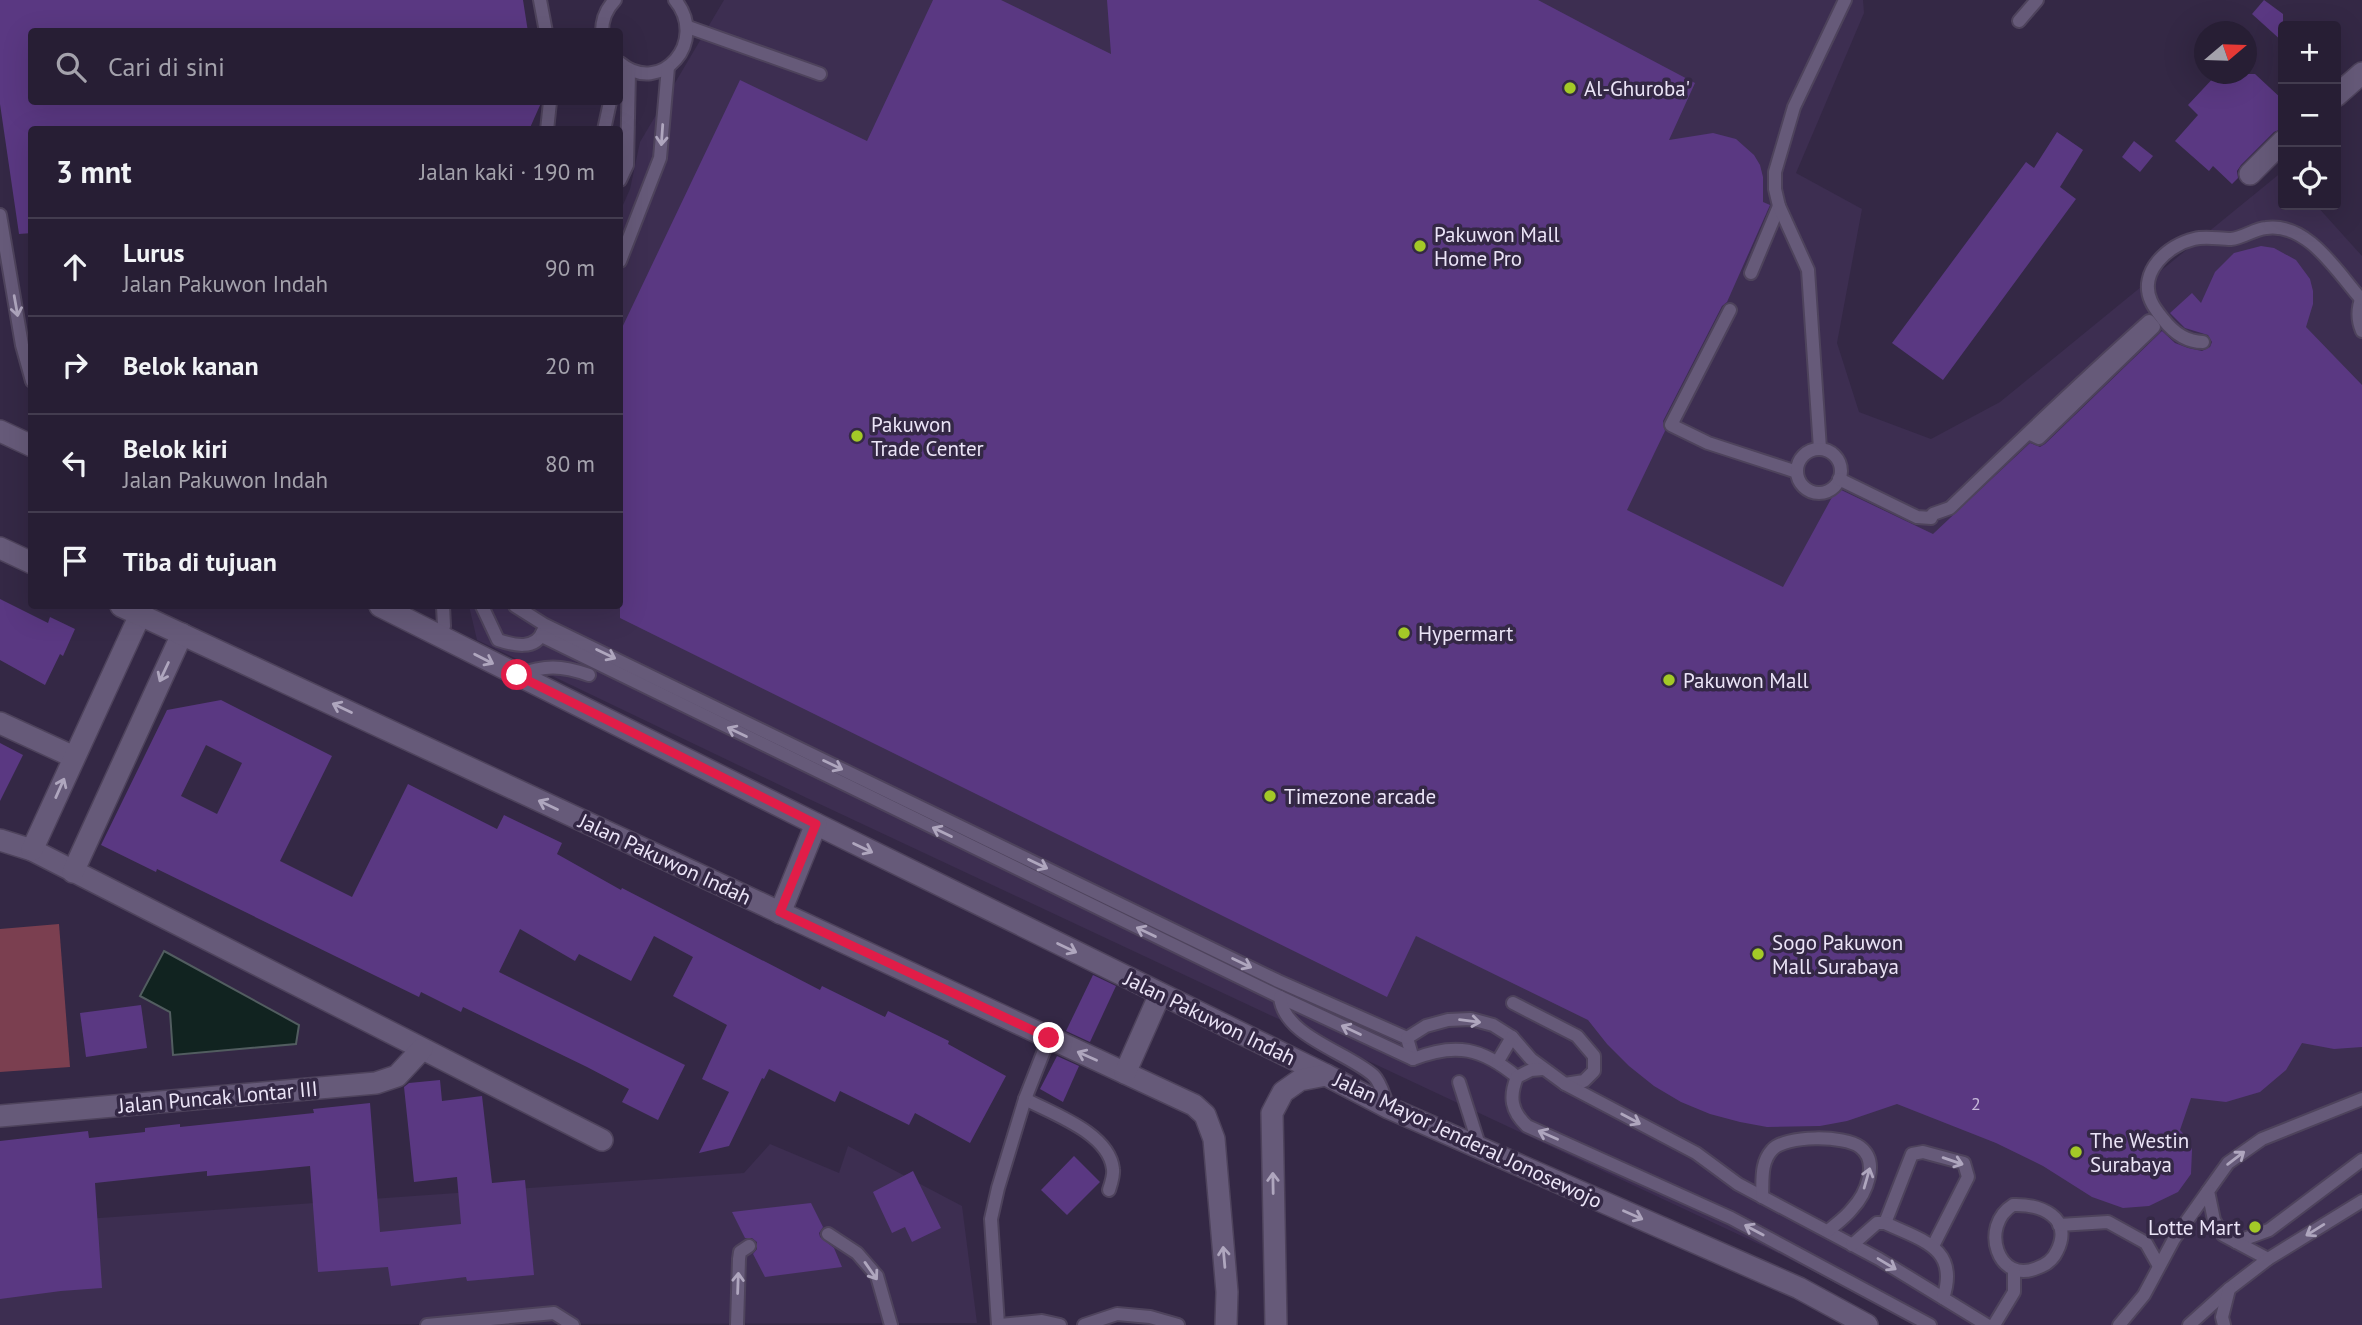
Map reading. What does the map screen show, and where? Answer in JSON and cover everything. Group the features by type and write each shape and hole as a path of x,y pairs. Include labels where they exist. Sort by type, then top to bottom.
{"street":[{"path":"2341,92 2362,73"},
{"path":"2250,174 2278,146"},
{"path":"0,431 28,444"},
{"path":"0,548 28,561"},
{"name":"Jalan Pakuwon Indah","path":"386,609 1326,1075"},
{"path":"32,850 74,757 130,610"},
{"name":"Jalan Pakuwon Indah","path":"130,610 1194,1105 1205,1115 1214,1139 1227,1292 1226,1325"},
{"path":"73,872 182,634"},
{"path":"0,723 74,757"},
{"path":"780,912 816,824"},
{"path":"0,840 32,850 602,1140"},
{"path":"1125,1073 1160,994"},
{"name":"Jalan Puncak Lontar III","path":"0,1116 376,1083 397,1076 422,1049"},
{"name":"Jalan Mayor Jenderal Jonosewojo","path":"1276,1325 1272,1113 1283,1092 1300,1080 1326,1075 1389,1108 1799,1288 1867,1325"}],"lane":[{"path":"540,0 545,28"},
{"path":"623,174 627,165 624,67 649,74 668,67 679,57 686,43 688,27 678,0"},
{"path":"1820,449 1808,270 1779,206 1775,172 1794,107 1845,0"},
{"path":"2019,21 2038,0"},
{"path":"602,28 611,2"},
{"path":"688,27 820,74"},
{"path":"623,253 660,158 668,67"},
{"path":"547,126 550,105"},
{"path":"605,126 609,105"},
{"path":"1751,273 1779,206"},
{"path":"0,215 28,367"},
{"path":"2203,342 2193,342 2176,333 2158,313 2149,293 2150,277 2158,258 2195,238 2234,239 2269,227 2289,230 2311,242 2361,298 2358,320 2362,331"},
{"path":"1730,310 1671,425 1708,443 1797,472"},
{"path":"1840,478 1917,514 1933,514 1950,508 2149,321"},
{"path":"1820,449 1832,453 1840,463 1840,478 1834,487 1823,492 1811,491 1801,484 1797,472 1800,460 1808,451 1820,449"},
{"path":"441,637 444,626 443,609"},
{"path":"483,609 498,640 516,645 532,644 543,630"},
{"path":"518,609 543,630 1280,997 1413,1059 1434,1051 1456,1048 1478,1052 1498,1061 1517,1077"},
{"path":"543,630 1278,981 1407,1038"},
{"path":"517,675 536,668 552,667 568,667 589,675"},
{"path":"1280,997 1281,1009 1296,1027 1376,1077 1389,1108"},
{"path":"1513,1003 1577,1036 1594,1056 1594,1071 1584,1081 1564,1084"},
{"path":"1407,1038 1426,1026 1448,1020 1471,1019 1493,1025 1512,1037 1544,1069 1564,1084 1696,1153 1738,1184 1828,1231 1987,1325"},
{"path":"1498,1061 1512,1037"},
{"path":"1049,1038 1025,1099 991,1219 999,1325 1042,1321 1060,1325"},
{"path":"1407,1038 1413,1059"},
{"path":"1544,1069 1531,1070 1517,1077 1511,1101 1517,1116 1527,1126 1731,1218 1930,1325"},
{"path":"1459,1082 1480,1148"},
{"path":"1025,1099 1094,1136 1107,1153 1114,1169 1110,1190"},
{"path":"2119,1325 2144,1295 2174,1239 2228,1163 2262,1139 2362,1099"},
{"path":"1762,1197 1763,1165 1772,1150 1783,1143 1822,1138 1858,1145 1868,1155 1870,1177 1853,1209 1828,1231"},
{"path":"1885,1223 1912,1154 1923,1153 1964,1163 1968,1177 1933,1245"},
{"path":"2236,1242 2269,1230 2362,1160"},
{"path":"2208,1191 2214,1220 2223,1235 2268,1259"},
{"path":"2189,1325 2268,1259 2362,1201"},
{"path":"2013,1205 2039,1207 2050,1212 2059,1224 2062,1237 2058,1249 2051,1260 2027,1272 2014,1271 2004,1262 1997,1249 1994,1237 1996,1223 2003,1212 2013,1205"},
{"path":"2059,1224 2108,1222 2146,1243 2159,1266"},
{"path":"1852,1245 1877,1223 1885,1223 1933,1245 1944,1259 1947,1285 1943,1298"},
{"path":"828,1234 857,1253 877,1276 891,1325"},
{"path":"737,1325 740,1252 749,1246"},
{"path":"1994,1325 2014,1292 2014,1271"},
{"path":"2224,1325 2222,1317 2229,1289"},
{"path":"427,1325 554,1313 573,1325"},
{"path":"1084,1325 1117,1314 1150,1317 1178,1325"}],"shaded area":[{"path":"724,0 1863,0 1864,13 1796,173 1862,209 1837,343 1859,412 1931,439 2000,402 2278,175 2278,210 2321,210 2362,256 2362,1325 1916,1325 1778,1253 809,799 477,640 470,609 623,609 623,205 630,189 640,142"},
{"path":"59,924 70,1067 0,1072 0,929"},
{"path":"164,951 299,1025 296,1044 173,1055 170,1012 140,996"},
{"path":"770,1144 839,1173 848,1146 962,1206 977,1323 0,1325 0,1225 744,1173"}],"building":[{"path":"0,0 523,0 527,28 28,28 28,105 540,105 531,126 28,126 28,233 19,234 0,104"},
{"name":"Pakuwon Mall","path":"933,0 1001,0 1111,54 1107,0 1538,0 1695,83 1669,140 1713,133 1736,139 1754,155 1760,165 1763,202 1770,205 1727,302 1722,306 1663,421 1665,431 1627,510 1783,587 1837,488 1933,534 2030,443 2040,447 2045,444 2162,331 2175,343 2188,348 2202,351 2210,347 2212,342 2208,335 2185,328 2170,313 2192,293 2201,303 2215,272 2234,253 2261,246 2274,248 2296,260 2310,279 2313,291 2313,304 2306,327 2362,385 2362,1047 2334,1049 2302,1043 2286,1070 2260,1092 2226,1102 2191,1098 2180,1130 2188,1139 2192,1150 2191,1174 2178,1192 2149,1206 2123,1208 2092,1197 2043,1166 1996,1143 1897,1104 1847,1121 1820,1126 1767,1127 1740,1122 1681,1102 1654,1086 1607,1044 1588,1020 1416,936 1387,997 620,618 620,609 623,609 623,326 740,80 867,141"},
{"path":"2264,0 2283,14 2283,21 2278,21 2278,37 2252,14"},
{"path":"2257,76 2278,95 2278,130 2241,165 2237,171 2238,178 2232,184 2213,166 2209,171 2175,141 2198,115 2188,105 2208,84 2257,84"},
{"path":"2057,132 2083,150 2060,187 2076,199 1943,380 1892,343 2026,162 2034,168"},
{"path":"2134,141 2153,156 2140,172 2122,157"},
{"path":"0,599 48,623 50,617 75,629 63,656 60,654 45,685 0,660"},
{"path":"221,700 332,756 280,861 352,897 408,784 497,829 504,815 562,843 557,854 621,890 622,888 820,990 822,986 885,1017 888,1011 949,1041 948,1044 1006,1076 970,1143 915,1113 909,1125 840,1091 835,1102 769,1069 729,1146 699,1153 729,1092 702,1079 727,1025 673,996 693,957 654,936 631,981 579,954 575,961 520,929 499,972 685,1065 658,1120 622,1102 629,1089 587,1067 463,1007 461,1012 421,992 419,997 157,869 156,872 101,845 167,710","holes":["206,745 242,763 217,814 181,796"]},
{"path":"0,743 23,755 0,801"},
{"path":"1093,975 1116,986 1090,1042 1066,1031"},
{"path":"141,1005 147,1048 86,1057 80,1013"},
{"path":"1057,1056 1079,1066 1063,1102 1040,1089"},
{"path":"440,1080 442,1101 482,1096 492,1183 525,1180 534,1275 467,1281 466,1277 391,1286 388,1267 318,1272 310,1166 207,1176 207,1171 95,1183 102,1288 0,1299 0,1141 88,1131 89,1138 145,1132 145,1128 180,1124 180,1127 314,1113 313,1109 370,1103 380,1232 461,1224 457,1177 414,1182 404,1087 409,1083"},
{"path":"1074,1156 1100,1182 1067,1215 1041,1190"},
{"path":"913,1171 941,1228 912,1242 905,1227 892,1233 873,1192"},
{"path":"811,1203 823,1227 819,1233 820,1237 834,1248 842,1267 765,1277 753,1254 757,1249 757,1242 752,1238 745,1238 732,1212"}],"place":[{"name":"Al-Ghuroba'","path":"1570,88"},
{"name":"Pakuwon Mall Home Pro","path":"1420,246"},
{"name":"Pakuwon Trade Center","path":"857,436"},
{"name":"Hypermart","path":"1404,633"},
{"name":"Pakuwon Mall","path":"1669,680"},
{"name":"Timezone arcade","path":"1270,796"},
{"name":"Sogo Pakuwon Mall Surabaya","path":"1758,954"},
{"name":"The Westin Surabaya","path":"2076,1152"},
{"name":"Lotte Mart","path":"2255,1227"}],"route":[{"path":"517,675 816,824 780,912 1049,1038"}]}
